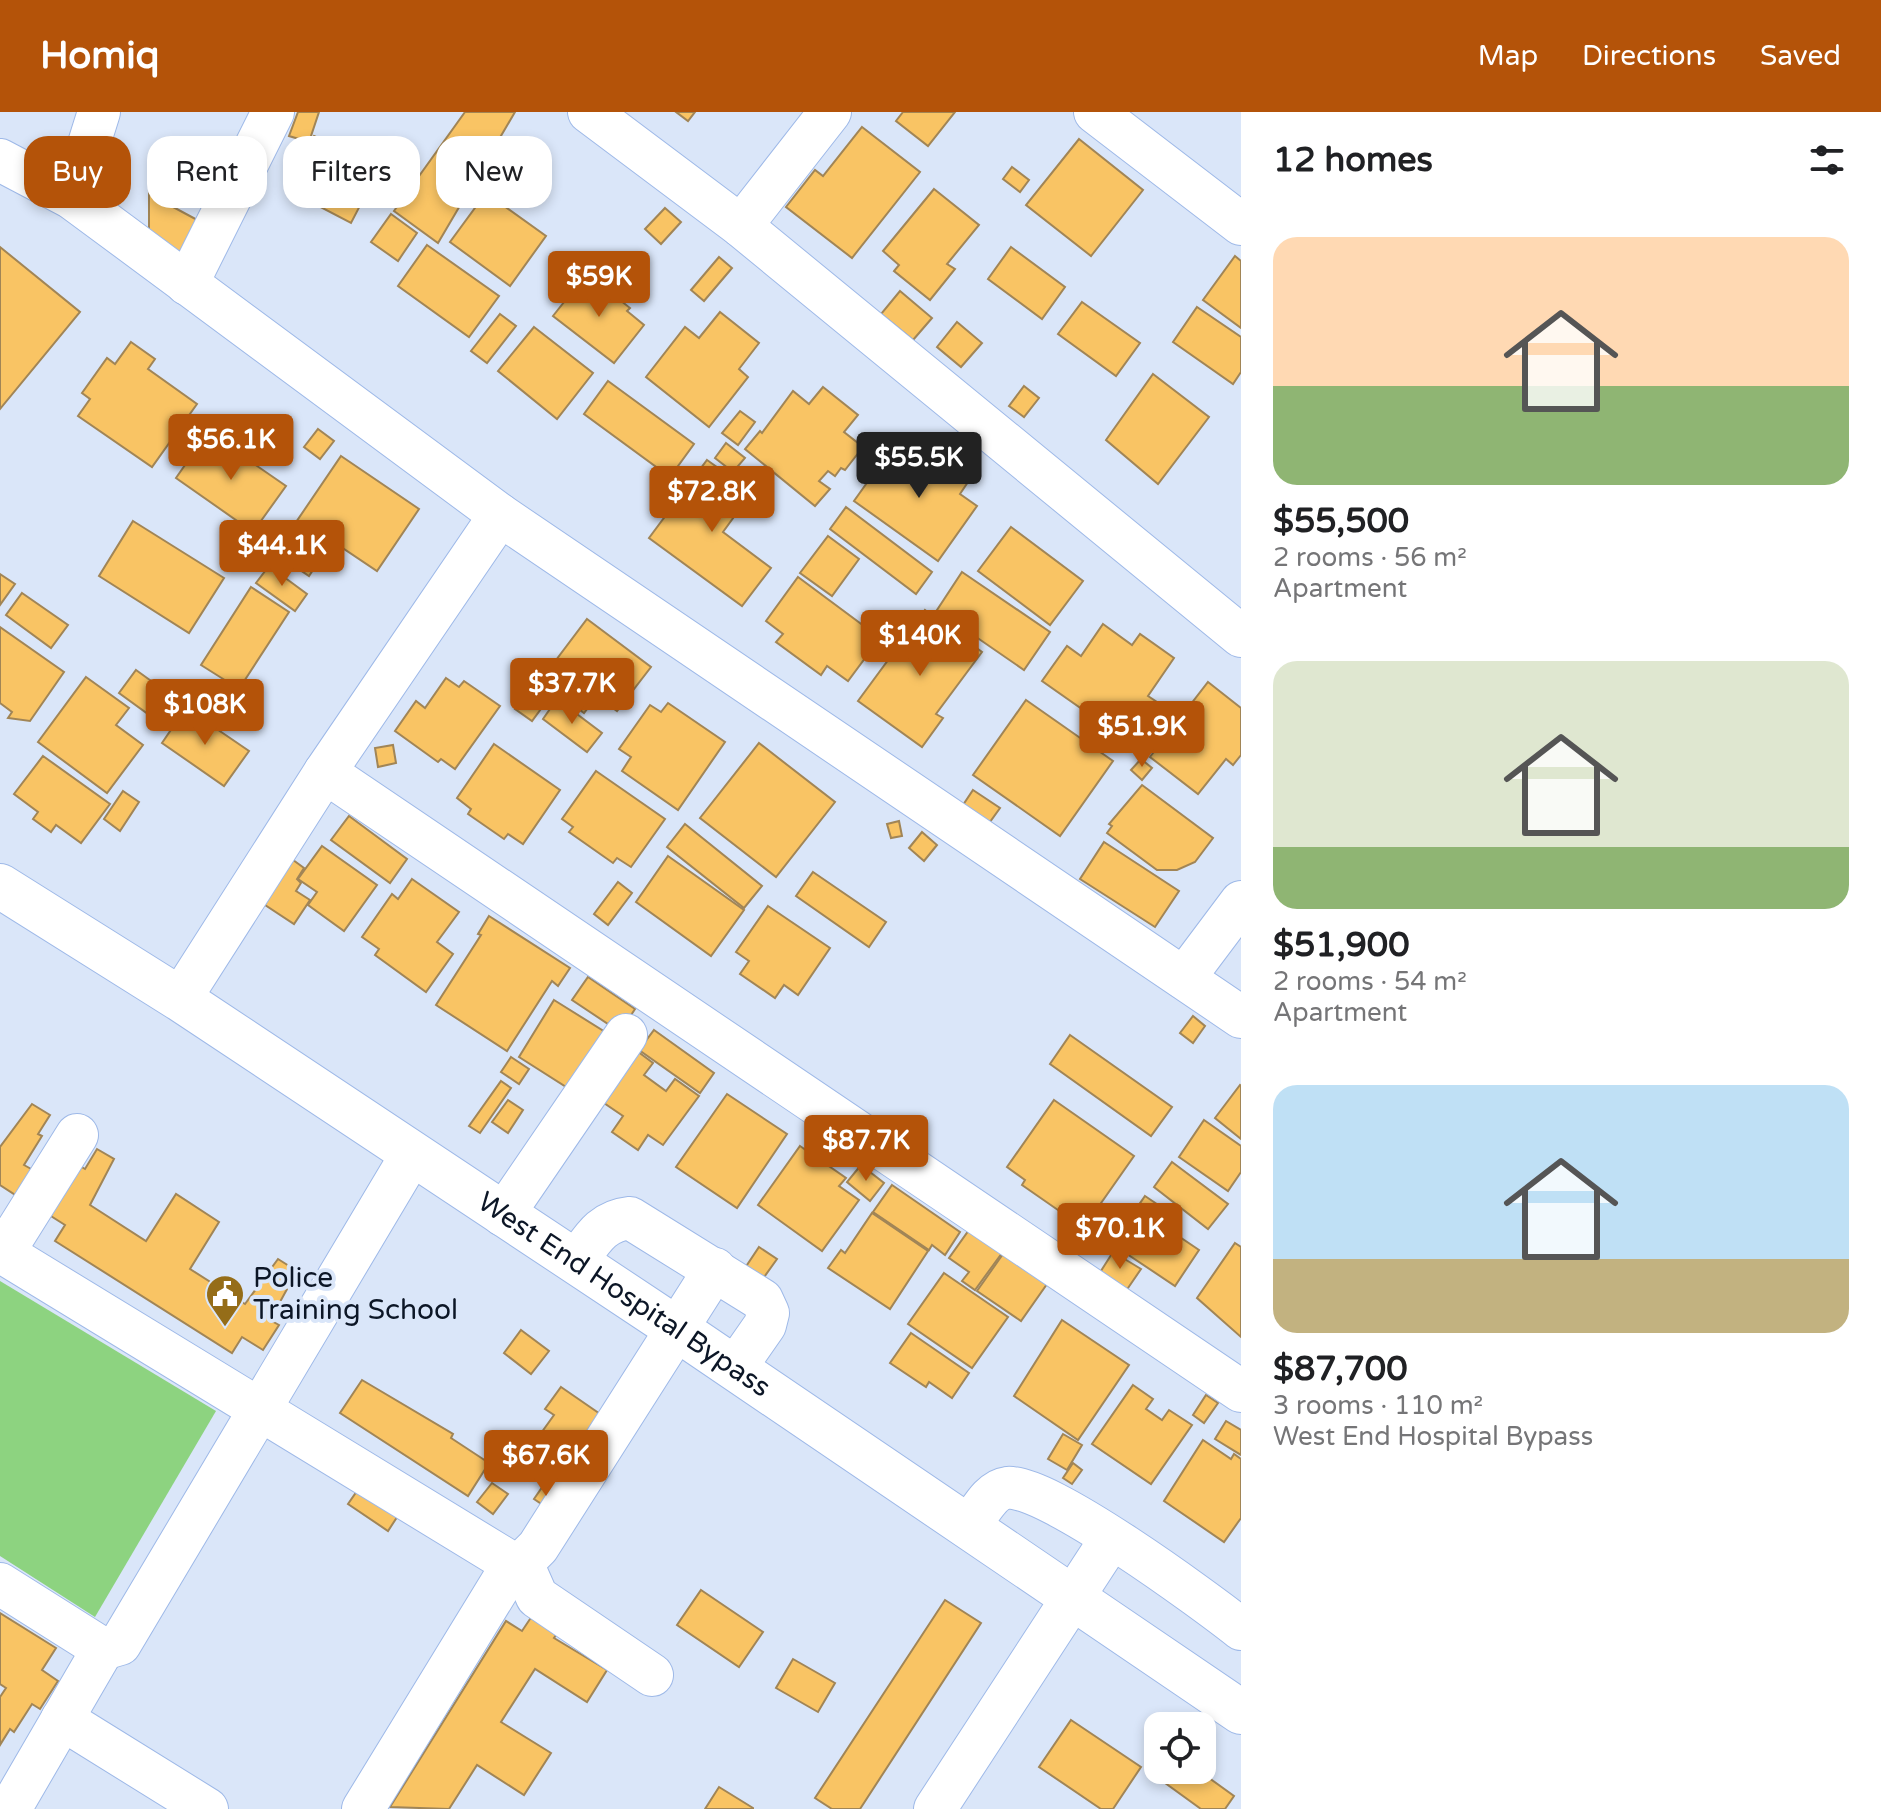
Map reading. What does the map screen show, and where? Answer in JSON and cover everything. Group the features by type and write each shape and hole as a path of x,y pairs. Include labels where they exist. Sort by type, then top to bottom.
{"highway":[{"name":"West End Hospital Bypass","path":"0,886 180,999 677,1329 1075,1596 1241,1712"}],"street":[{"path":"91,136 99,112"},
{"path":"187,284 273,112"},
{"path":"589,112 741,226 1241,636"},
{"path":"741,226 830,112"},
{"path":"1095,112 1241,224"},
{"path":"0,160 24,173"},
{"path":"85,208 500,515 1241,1017"},
{"path":"180,999 325,772 500,515"},
{"path":"325,772 1241,1391"},
{"path":"1184,978 1241,902"},
{"path":"503,1215 626,1035"},
{"path":"77,1135 2,1252 518,1564 537,1597 652,1675"},
{"path":"0,1584 103,1649 116,1647 124,1639 258,1408 412,1154"},
{"path":"576,1262 599,1230 612,1220 630,1218 762,1300 768,1313 765,1325 735,1368"},
{"path":"363,1809 518,1564 538,1547 715,1269"},
{"path":"969,1526 992,1495 1005,1488 1023,1488 1080,1517 1206,1599 1241,1629"},
{"path":"935,1809 1111,1539"},
{"path":"10,1809 103,1649"},
{"path":"62,1719 207,1809"}],"green space":[{"path":"0,1281 216,1411 95,1617 0,1556"}],"building":[{"path":"298,112 319,112 311,136 289,136"},
{"path":"465,112 515,112 501,136 448,136"},
{"path":"676,112 695,112 688,121"},
{"path":"903,112 955,112 928,146 896,121"},
{"path":"862,127 920,172 852,258 786,207 815,170 823,176"},
{"path":"1079,139 1143,190 1091,256 1026,205"},
{"path":"436,152 436,208 459,208 438,243 394,211 396,208 420,208 420,175"},
{"path":"1012,167 1029,180 1020,192 1003,179"},
{"path":"934,189 979,225 947,264 955,269 930,300 894,271 899,265 883,251"},
{"path":"149,208 175,208 201,222 183,254 149,234"},
{"path":"322,208 359,208 351,223"},
{"path":"475,208 507,208 546,236 510,286 450,242"},
{"path":"665,208 681,222 661,244 645,229"},
{"path":"391,214 417,233 398,261 371,242"},
{"path":"427,245 499,296 469,337 398,286"},
{"path":"0,247 80,312 0,409"},
{"path":"1011,247 1065,287 1042,319 988,279"},
{"path":"1235,256 1241,261 1241,328 1203,300"},
{"path":"719,257 732,268 704,301 691,290"},
{"path":"584,277 598,288 601,285 630,308 627,311 644,325 614,363 553,316"},
{"path":"900,291 932,318 913,340 881,314"},
{"path":"1082,302 1140,343 1116,376 1058,334"},
{"path":"1197,307 1241,337 1241,372 1233,384 1173,342"},
{"path":"720,312 759,343 739,369 748,377 709,427 646,377 685,327 699,338"},
{"path":"500,314 516,326 487,363 471,351"},
{"path":"957,322 982,343 961,367 937,347"},
{"path":"534,327 593,373 557,419 498,371"},
{"path":"131,342 155,359 148,369 197,404 152,467 78,416 90,399 82,393 107,358 115,364"},
{"path":"1153,374 1209,417 1158,484 1106,440"},
{"path":"608,381 694,444 670,477 584,414"},
{"path":"1024,386 1039,398 1024,417 1009,406"},
{"path":"823,387 858,415 844,432 863,447 845,470 841,468 835,476 828,471 819,481 830,489 815,506 745,449 760,431 762,433 793,391 809,404"},
{"path":"740,411 755,422 738,445 722,433"},
{"path":"318,429 334,441 320,459 304,447"},
{"path":"208,432 286,486 253,532 176,478"},
{"path":"726,443 745,458 733,472 715,458"},
{"path":"894,445 918,463 928,449 970,479 960,494 977,506 938,561 854,501"},
{"path":"341,456 419,509 377,571 332,541 309,576 275,553"},
{"path":"707,460 752,492 723,532 771,568 742,606 649,538"},
{"path":"846,507 932,572 916,594 830,529"},
{"path":"133,521 224,578 189,633 99,576"},
{"path":"1011,527 1083,581 1050,625 978,571"},
{"path":"828,536 859,559 832,596 800,573"},
{"path":"269,566 307,594 295,611 256,583"},
{"path":"962,572 1050,632 1024,670 937,610"},
{"path":"0,574 15,584 0,605"},
{"path":"798,577 880,638 848,681 827,666 821,675 776,642 783,634 766,621"},
{"path":"251,587 289,612 239,689 201,665"},
{"path":"22,593 68,625 51,648 6,615"},
{"path":"925,610 982,652 936,714 943,718 922,747 858,701"},
{"path":"587,619 651,667 617,711 597,696 584,713 555,691 564,679 550,668"},
{"path":"1103,624 1132,645 1140,634 1174,658 1148,696 1157,702 1129,742 1042,681 1067,646 1081,656"},
{"path":"0,627 64,672 30,721 8,718 12,712 0,703"},
{"path":"136,670 176,699 159,722 119,693"},
{"path":"86,677 129,708 116,725 143,745 107,793 38,742"},
{"path":"446,678 459,687 464,681 500,706 455,769 441,759 438,762 395,731 416,701 425,708"},
{"path":"1208,682 1241,708 1241,755 1233,765 1226,759 1198,794 1150,757"},
{"path":"532,686 549,698 532,721 515,709"},
{"path":"557,699 602,733 587,752 543,719"},
{"path":"1026,700 1113,761 1060,836 973,775"},
{"path":"668,703 725,742 678,810 622,771 631,757 619,749 650,705 661,712"},
{"path":"186,708 249,751 224,786 162,743"},
{"path":"759,743 835,802 776,877 700,818"},
{"path":"494,744 560,790 523,844 508,834 504,839 468,814 471,809 457,798"},
{"path":"393,745 396,763 378,767 375,748"},
{"path":"43,756 110,804 81,843 56,825 51,832 33,819 38,812 14,794"},
{"path":"1141,759 1152,768 1142,780 1131,770"},
{"path":"596,771 665,819 631,867 617,858 613,863 569,832 573,827 562,819"},
{"path":"1142,785 1213,838 1195,862 1177,870 1157,870 1107,833 1112,826 1109,824"},
{"path":"973,790 1000,808 987,826 961,808"},
{"path":"123,791 139,802 120,831 104,819"},
{"path":"349,816 407,859 390,883 331,840"},
{"path":"899,821 902,836 891,838 887,824"},
{"path":"685,824 762,886 744,908 667,847"},
{"path":"922,832 937,845 924,861 909,848"},
{"path":"1104,842 1179,891 1155,927 1080,879"},
{"path":"322,846 377,885 344,931 308,905 317,892 298,879"},
{"path":"668,856 744,910 711,956 636,902"},
{"path":"289,857 304,868 297,879 301,883 296,891 310,900 294,924 259,901"},
{"path":"813,872 886,922 869,947 796,896"},
{"path":"412,879 459,912 437,942 453,954 426,992 375,955 379,949 362,937 392,894 398,899"},
{"path":"618,882 632,893 608,925 594,914"},
{"path":"768,906 830,948 798,995 784,985 775,998 740,974 749,961 736,952"},
{"path":"489,916 570,968 558,986 552,981 507,1051 436,1005 481,935 478,934"},
{"path":"588,977 635,1009 620,1032 572,1000"},
{"path":"554,1000 618,1040 582,1097 519,1057"},
{"path":"1193,1016 1205,1026 1193,1043 1180,1033"},
{"path":"654,1030 714,1073 700,1093 639,1050"},
{"path":"1070,1035 1172,1107 1151,1136 1050,1064"},
{"path":"637,1051 653,1063 644,1075 666,1091 675,1079 699,1096 663,1145 648,1135 638,1150 612,1132 623,1116 601,1101"},
{"path":"511,1057 529,1069 519,1084 501,1072"},
{"path":"501,1081 511,1088 480,1133 469,1126"},
{"path":"1241,1086 1241,1139 1215,1118"},
{"path":"727,1094 787,1134 737,1208 676,1167"},
{"path":"508,1100 523,1110 508,1133 492,1122"},
{"path":"1054,1100 1134,1156 1087,1223 1072,1212 1068,1217 1022,1185 1025,1180 1007,1167"},
{"path":"32,1104 50,1115 38,1134 42,1136 24,1165 33,1170 17,1196 0,1185 0,1147"},
{"path":"1204,1120 1241,1146 1241,1172 1228,1191 1179,1157"},
{"path":"800,1146 846,1178 839,1186 859,1200 822,1251 758,1205"},
{"path":"97,1149 114,1159 90,1205 146,1241 176,1194 219,1222 190,1269 245,1304 278,1259 297,1271 270,1320 279,1325 263,1350 242,1337 232,1353 55,1241 65,1225 43,1211 80,1166 85,1169"},
{"path":"1172,1162 1228,1204 1208,1229 1154,1187"},
{"path":"861,1165 884,1183 870,1201 847,1182"},
{"path":"892,1185 960,1232 945,1255 932,1245 929,1250 873,1212"},
{"path":"1145,1196 1176,1217 1168,1229 1199,1250 1175,1286 1112,1244"},
{"path":"872,1213 928,1251 890,1309 828,1268 841,1250 845,1253"},
{"path":"969,1230 1002,1253 975,1290 962,1281 969,1272 949,1258"},
{"path":"1235,1243 1241,1247 1241,1337 1197,1298"},
{"path":"759,1247 777,1259 762,1280 745,1268"},
{"path":"1113,1252 1141,1269 1126,1291 1099,1274"},
{"path":"1003,1254 1047,1284 1021,1321 977,1291"},
{"path":"944,1273 1008,1317 972,1368 908,1324"},
{"path":"1062,1320 1129,1365 1078,1440 1014,1396"},
{"path":"521,1330 549,1351 531,1374 504,1353"},
{"path":"911,1333 969,1373 952,1398 929,1382 926,1387 890,1363"},
{"path":"362,1380 453,1434 451,1438 489,1463 468,1496 340,1413"},
{"path":"1133,1385 1153,1399 1146,1409 1162,1420 1169,1410 1192,1425 1151,1484 1092,1444"},
{"path":"561,1387 603,1416 585,1443 571,1434 560,1450 539,1436 554,1415 545,1409"},
{"path":"1206,1395 1218,1403 1204,1423 1193,1415"},
{"path":"1226,1421 1241,1430 1241,1455 1215,1439"},
{"path":"1063,1434 1082,1445 1067,1470 1048,1459"},
{"path":"1203,1440 1231,1459 1234,1454 1241,1459 1241,1518 1224,1542 1164,1501"},
{"path":"1073,1463 1082,1470 1072,1484 1063,1478"},
{"path":"364,1481 403,1508 388,1531 348,1504"},
{"path":"492,1483 508,1494 493,1514 477,1502"},
{"path":"543,1486 558,1496 549,1509 534,1499"},
{"path":"701,1590 763,1632 739,1667 677,1625"},
{"path":"945,1600 981,1623 860,1809 832,1809 815,1798"},
{"path":"0,1613 56,1648 42,1670 58,1681 40,1709 32,1704 14,1732 10,1729 0,1745 0,1697 6,1688 0,1684"},
{"path":"532,1616 558,1632 554,1638 607,1670 587,1702 535,1669 501,1722 551,1753 524,1795 477,1765 449,1809 390,1807 506,1621 522,1631"},
{"path":"793,1659 835,1683 818,1712 776,1688"},
{"path":"1071,1720 1141,1767 1113,1809 1101,1809 1039,1767"},
{"path":"1216,1783 1234,1796 1225,1809 1201,1809 1167,1784"},
{"path":"719,1787 753,1808 753,1809 705,1809"}],"place":[{"name":"Police Training School","path":"225,1328"}]}
